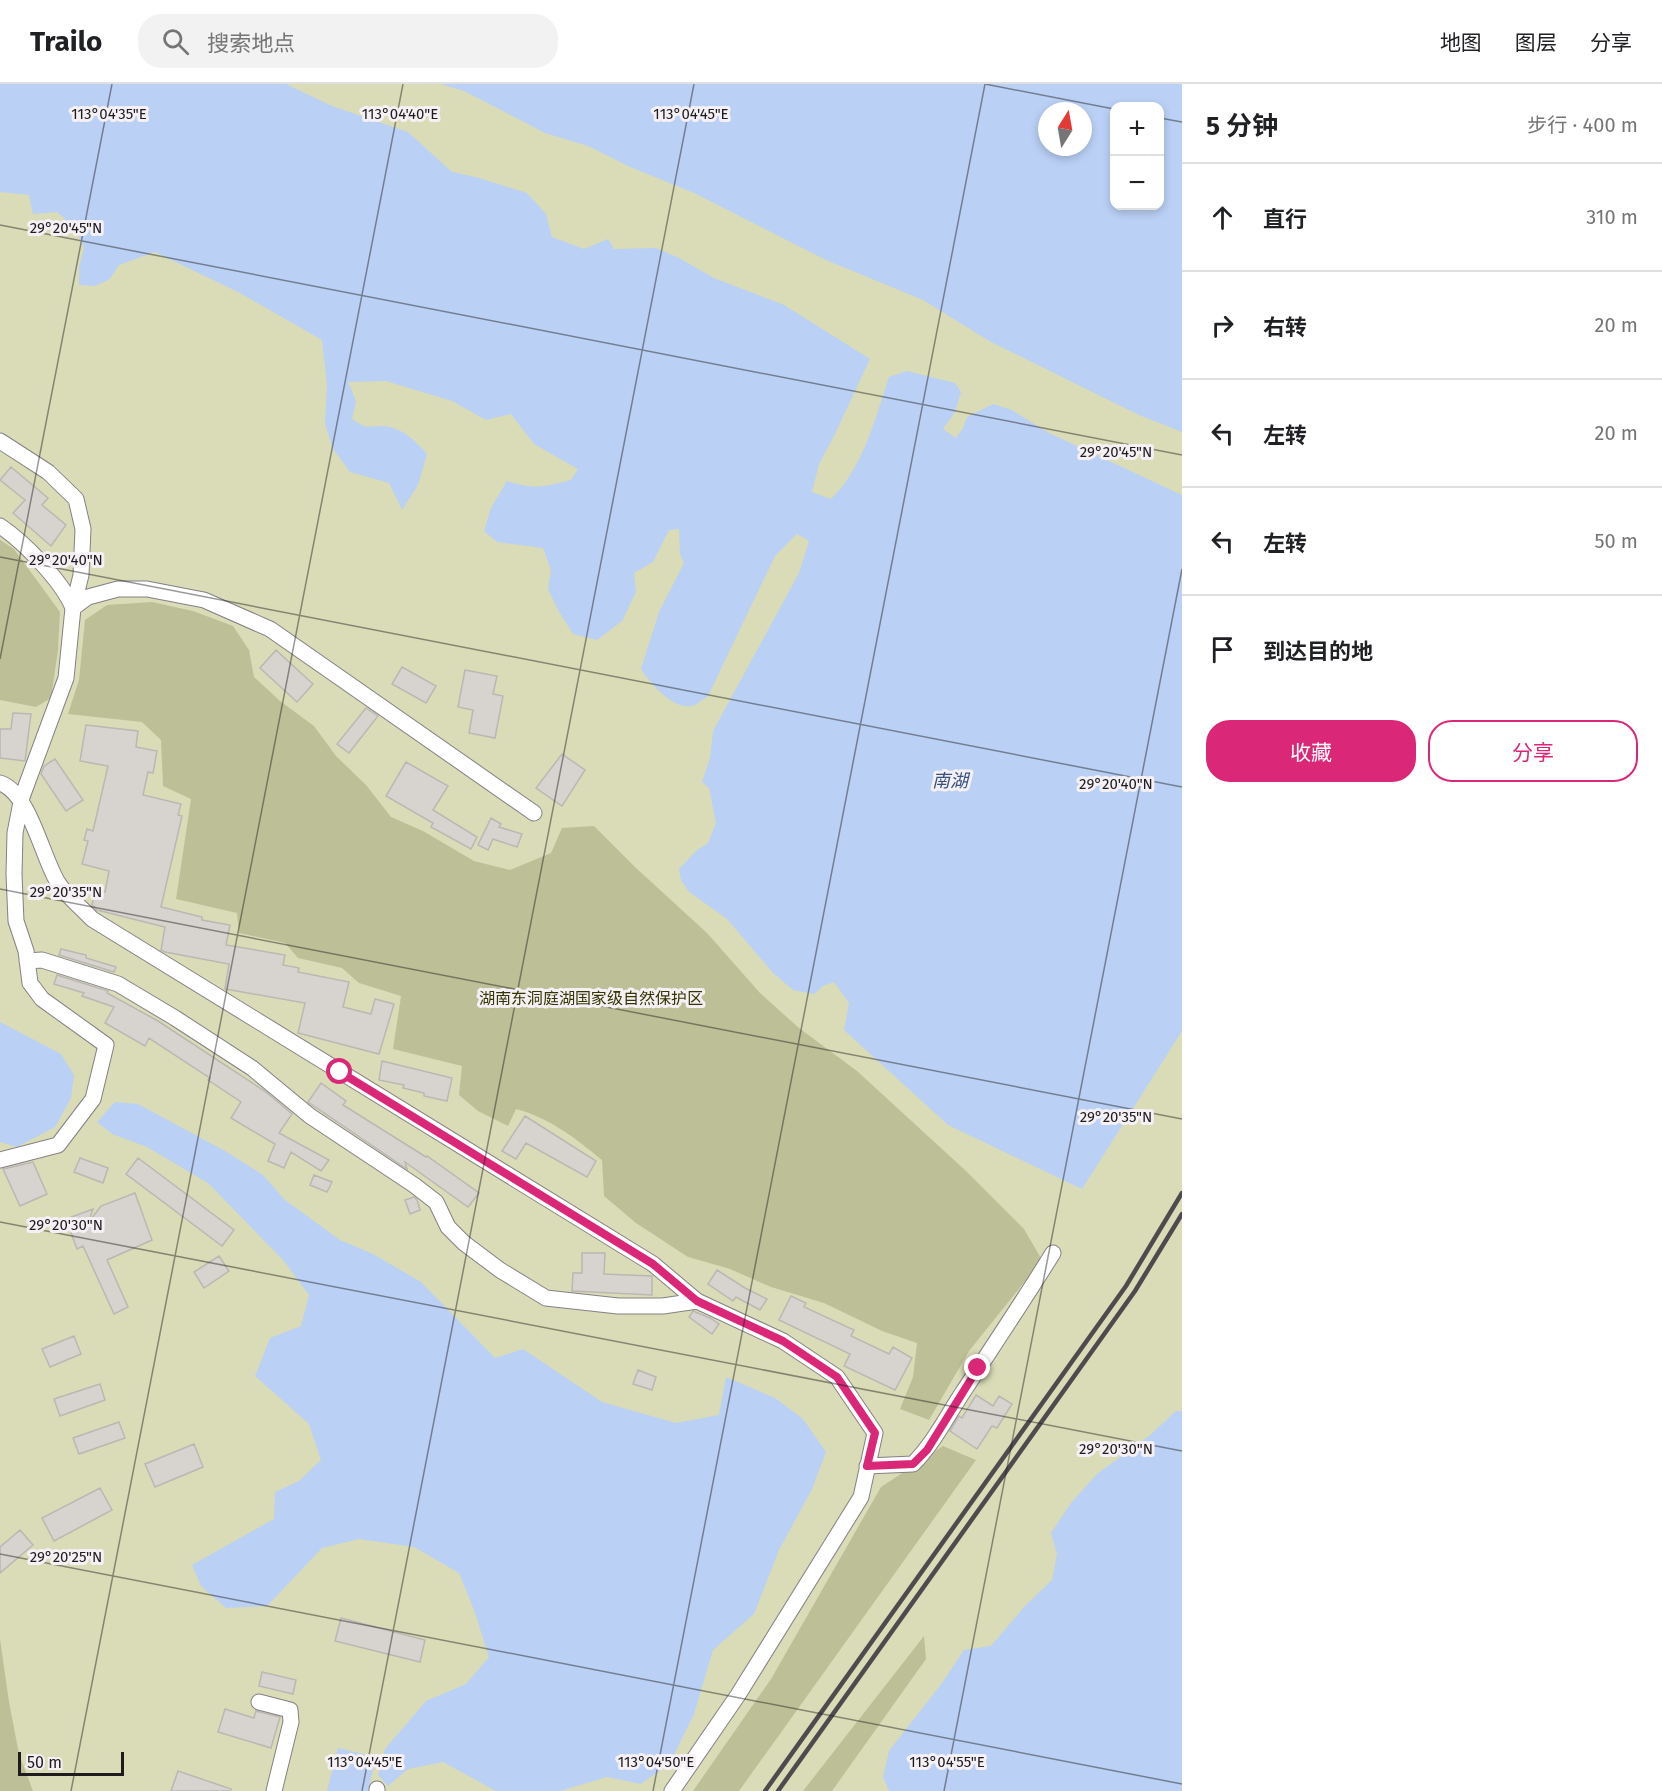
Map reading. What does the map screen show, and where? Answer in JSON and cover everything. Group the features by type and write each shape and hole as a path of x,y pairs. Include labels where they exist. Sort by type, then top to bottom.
{"street":[{"path":"0,441 48,472 76,499 82,529 81,575 74,608 66,678 22,797 15,833 16,921 27,960 30,983 42,999 106,1045 93,1099 58,1145 0,1160"},
{"path":"0,526 13,534 45,568 67,593 74,608"},
{"path":"74,608 88,597 98,594 118,589 147,588 204,600 270,629 534,813"},
{"path":"0,783 8,786 22,802 58,883 92,919 653,1264 697,1301 783,1341 837,1377 875,1433 861,1497 738,1695 672,1791"},
{"path":"27,960 42,960 118,984 252,1068 310,1116 436,1202 448,1227 464,1243 500,1270 546,1298 618,1306 663,1306 697,1301"},
{"path":"867,1466 913,1464 927,1450 1018,1311 1053,1252"},
{"path":"259,1702 290,1710 291,1722 274,1791"}],"green space":[{"name":"湖南东洞庭湖国家级自然保护区","path":"0,84 1182,84 1182,1791 0,1791"},
{"path":"0,540 14,549 60,612 58,650 51,698 36,707 0,700"},
{"path":"152,602 193,611 233,626 249,650 254,677 280,701 314,726 336,756 366,785 391,817 423,831 474,861 510,870 551,853 562,828 594,826 707,933 760,993 799,1028 857,1071 966,1171 1024,1229 1042,1260 969,1351 929,1420 900,1409 913,1377 917,1343 882,1331 824,1303 771,1287 730,1269 688,1257 636,1223 604,1196 602,1160 572,1137 551,1123 516,1109 508,1126 478,1111 459,1095 462,1066 393,1049 401,996 359,983 342,968 298,958 285,943 239,933 237,913 176,899 191,799 163,786 161,740 142,722 68,714 79,680 85,620 107,605"},
{"path":"943,1446 976,1460 739,1791 693,1791 771,1679 881,1487"},
{"path":"924,1636 926,1659 832,1791 803,1791"},
{"path":"0,1639 19,1754 33,1791 0,1791"}],"water":[{"name":"南湖","path":"0,84 286,84 332,106 408,132 452,172 527,193 546,214 552,237 584,249 608,239 614,249 656,248 714,278 784,305 870,359 819,464 812,492 831,499 852,473 860,458 889,377 907,371 955,383 961,392 955,412 943,429 956,438 967,417 993,404 1012,410 1047,432 1182,495 1182,1031 1082,1189 948,1125 844,1030 849,1003 834,982 823,986 814,994 793,990 773,973 727,919 688,891 681,880 679,869 697,850 708,843 716,823 709,788 702,782 710,758 713,731 799,573 809,541 797,534 775,556 708,696 691,706 676,703 662,694 641,669 659,612 684,563 680,554 679,529 669,530 653,562 634,573 636,592 622,621 597,640 573,634 548,589 551,570 543,548 497,542 484,531 491,508 507,481 524,486 546,486 571,480 578,469 534,444 511,414 486,420 452,401 386,381 348,382 356,401 352,419 367,427 383,426 396,429 413,440 427,454 418,485 402,510 389,483 350,472 333,449 325,424 327,385 322,340 240,293 155,252 119,265 110,279 95,286 79,285 79,267 84,248 75,228 57,212 33,214 29,195 0,192"},
{"path":"441,84 1182,84 1182,432 1139,415 991,342 923,300 826,260 694,193 628,166 588,146 545,133 464,91"},
{"path":"0,1022 61,1054 74,1075 71,1098 55,1127 17,1147 0,1142"},
{"path":"115,1102 138,1104 225,1151 263,1175 285,1200 340,1240 373,1254 421,1282 495,1358 523,1349 602,1402 676,1423 719,1415 726,1377 775,1398 803,1419 826,1452 812,1489 779,1550 754,1614 713,1650 694,1714 670,1763 641,1784 607,1777 560,1791 496,1791 443,1762 408,1769 388,1786 378,1775 385,1749 426,1701 466,1684 489,1657 459,1573 414,1547 359,1539 322,1548 267,1606 226,1608 201,1586 192,1565 274,1519 275,1492 299,1481 321,1460 309,1424 255,1376 270,1338 301,1326 309,1295 283,1260 208,1183 147,1147 112,1134 97,1122"},
{"path":"1176,1411 1182,1411 1182,1791 889,1791 883,1777 889,1751 942,1683 964,1650 991,1646 1024,1607 1052,1580 1057,1554 1051,1533 1071,1503 1097,1474 1149,1436"},
{"path":"338,1748 376,1757 368,1791 327,1791"}],"building":[{"path":"11,467 48,498 42,505 66,525 51,546 13,513 25,500 0,480"},
{"path":"276,650 313,684 297,702 260,668"},
{"path":"402,667 436,686 426,703 392,684"},
{"path":"465,670 497,676 493,694 503,696 495,738 469,733 473,710 458,707"},
{"path":"366,708 378,716 349,753 337,744"},
{"path":"13,713 31,714 25,761 0,758 0,729 11,729"},
{"path":"86,725 138,731 136,747 157,751 153,773 148,772 143,795 181,804 178,815 182,816 161,907 202,917 202,920 230,925 226,945 285,955 283,965 299,968 298,972 349,982 343,1007 371,1014 375,999 394,1004 379,1054 298,1033 305,1003 225,989 229,964 165,952 161,950 165,927 97,910 92,905 95,890 105,892 109,871 82,864 88,841 84,840 87,829 93,831 108,766 80,761"},
{"path":"562,754 585,770 562,806 536,788"},
{"path":"55,759 83,800 66,811 41,774 44,766"},
{"path":"406,762 448,786 433,810 477,837 471,849 431,827 433,823 386,796"},
{"path":"491,818 501,824 499,827 522,834 517,847 493,839 488,850 478,845"},
{"path":"61,949 86,955 86,958 116,967 114,972 59,955"},
{"path":"57,975 108,991 107,993 158,1021 266,1092 292,1114 279,1133 329,1160 321,1171 291,1152 284,1168 268,1161 275,1144 231,1118 241,1102 208,1080 210,1078 149,1038 145,1046 105,1023 114,1007 82,996 84,993 54,984"},
{"path":"382,1061 452,1078 447,1101 424,1096 424,1093 403,1088 404,1085 379,1080"},
{"path":"321,1083 346,1101 343,1105 427,1156 479,1193 468,1207 405,1162 407,1169 308,1102"},
{"path":"525,1116 596,1161 587,1177 526,1143 516,1159 502,1151"},
{"path":"80,1158 108,1168 103,1183 74,1172"},
{"path":"138,1158 234,1230 222,1246 126,1174"},
{"path":"33,1162 47,1194 20,1206 3,1169"},
{"path":"314,1175 332,1182 327,1192 310,1185"},
{"path":"135,1193 152,1240 107,1260 128,1307 114,1314 83,1246 77,1249 66,1219 93,1209 88,1223 101,1206"},
{"path":"414,1197 420,1210 410,1214 405,1200"},
{"path":"582,1253 605,1253 604,1274 652,1276 652,1295 572,1291 573,1273 582,1273"},
{"path":"219,1256 229,1271 204,1288 194,1272"},
{"path":"717,1270 767,1299 760,1310 736,1297 733,1301 708,1284"},
{"path":"791,1296 806,1303 804,1307 854,1330 851,1336 889,1354 893,1347 912,1358 895,1390 844,1366 850,1354 779,1320"},
{"path":"693,1311 719,1324 712,1334 689,1317"},
{"path":"74,1336 81,1354 50,1367 42,1349"},
{"path":"638,1370 656,1377 652,1390 633,1384"},
{"path":"100,1384 105,1400 60,1416 54,1399"},
{"path":"976,1395 993,1406 999,1396 1012,1404 997,1428 992,1426 977,1449 950,1431 959,1416 962,1418"},
{"path":"119,1422 125,1438 79,1454 73,1438"},
{"path":"194,1444 203,1467 155,1487 145,1464"},
{"path":"100,1488 112,1510 54,1541 42,1518"},
{"path":"20,1530 33,1545 0,1573 0,1547"},
{"path":"341,1618 425,1640 420,1662 335,1641"},
{"path":"262,1672 296,1680 293,1694 259,1686"},
{"path":"225,1709 254,1718 256,1711 280,1717 271,1748 218,1732"},
{"path":"178,1771 231,1789 231,1791 171,1791"}],"railway":[{"path":"765,1791 1126,1286 1182,1193"},
{"path":"778,1791 1135,1291 1182,1214"}],"route":[{"path":"340,1072 653,1264 697,1301 783,1341 837,1377 875,1433 867,1466 913,1464 927,1450 978,1368"}]}
